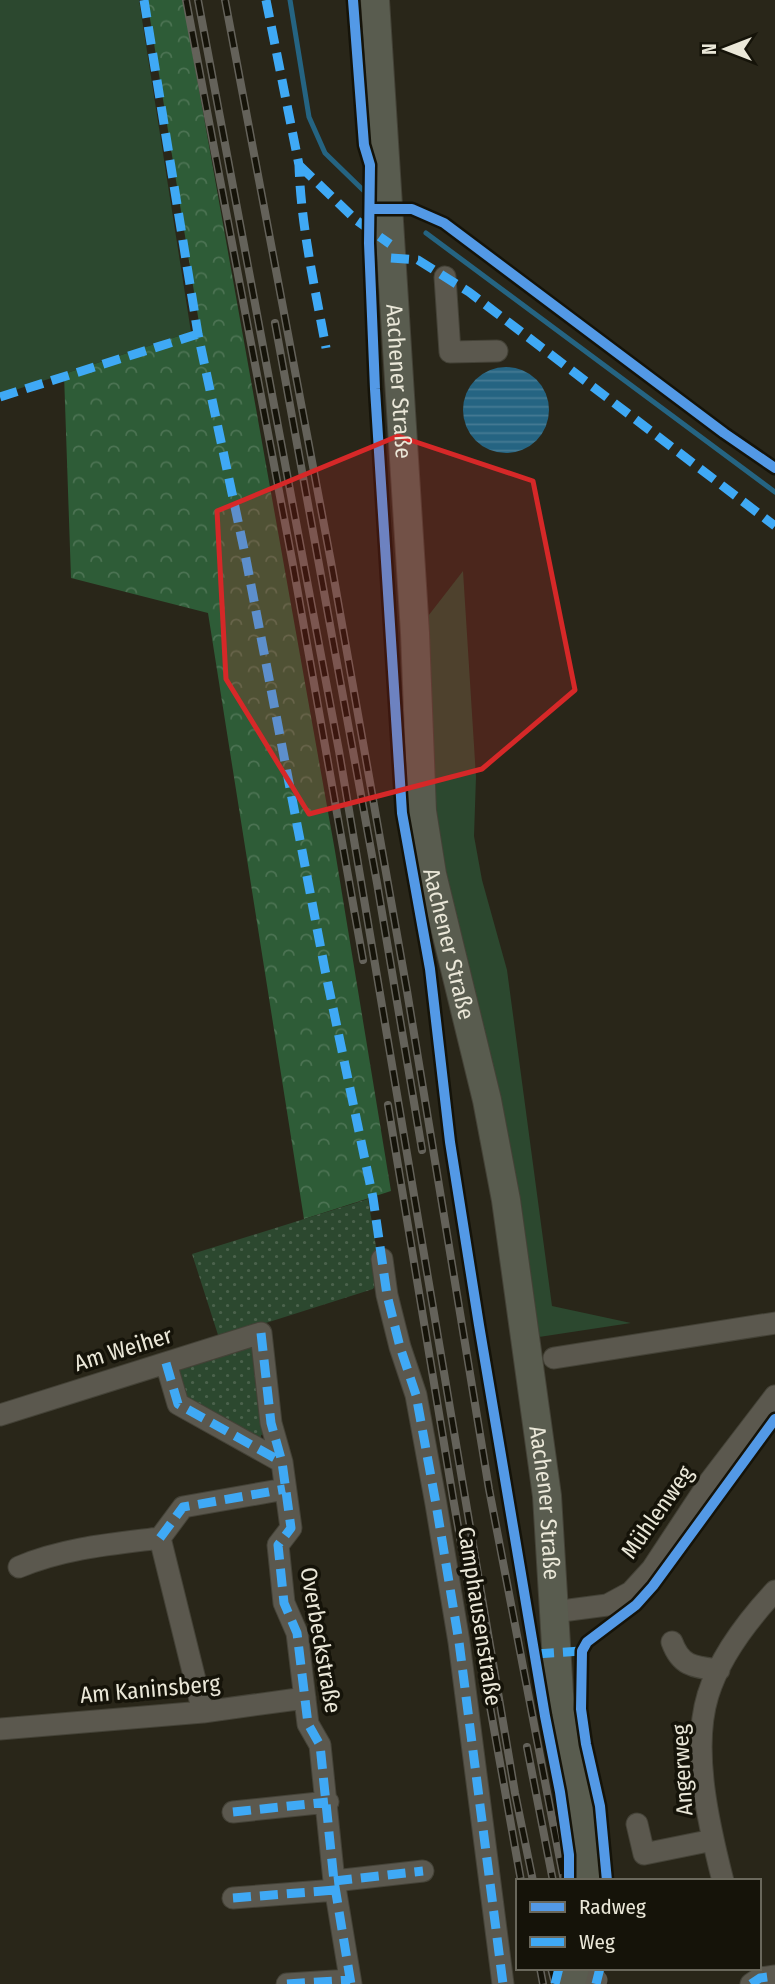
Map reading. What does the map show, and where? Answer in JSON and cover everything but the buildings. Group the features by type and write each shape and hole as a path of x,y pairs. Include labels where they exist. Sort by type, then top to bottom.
{"main road":[{"name":"Aachener Straße","path":"375,0 415,633 422,811 432,874 487,1100 506,1200 547,1496 559,1694 580,1800 587,1879"}],"street":[{"path":"445,277 450,352 497,351"},
{"name":"Camphausenstraße","path":"383,1259 393,1321 416,1395 450,1587 503,1984"},
{"path":"554,1358 775,1323"},
{"name":"Am Weiher","path":"0,1415 261,1333"},
{"name":"Overbeckstraße","path":"261,1333 271,1423 282,1462 290,1528 278,1545 284,1603 297,1633 308,1724 320,1745 335,1886 350,1982"},
{"path":"166,1363 177,1404 282,1462"},
{"name":"Mühlenweg","path":"554,1612 607,1605 631,1592 652,1569 718,1470 775,1396"},
{"path":"19,1567 43,1557 160,1538 183,1507 285,1489"},
{"path":"160,1538 203,1712"},
{"name":"Angerweg","path":"723,1879 713,1840 703,1769 703,1723 708,1695 719,1670 744,1629 775,1591"},
{"path":"672,1642 676,1653 684,1662 694,1667 719,1670"},
{"name":"Am Kaninsberg","path":"0,1729 203,1712 305,1699"},
{"path":"233,1812 328,1802"},
{"path":"637,1824 644,1854 713,1840"},
{"path":"233,1898 335,1886 423,1871"},
{"path":"287,1984 350,1982"}],"highlighted area":[{"path":"398,436 533,481 575,690 482,769 309,814 226,679 217,511"}],"green space":[{"path":"0,0 139,0 191,332 0,395"},
{"path":"147,0 183,0 335,851 391,1191 304,1219 208,613 71,578 64,374 200,329"},
{"path":"463,571 476,777 474,836 482,880 507,970 552,1306 631,1323 539,1337 501,1108 440,868 425,620"},
{"path":"368,1199 381,1276 373,1289 219,1338 192,1254"},
{"path":"248,1344 255,1351 265,1434 261,1435 261,1441 185,1402 173,1366"}],"water":[{"path":"498,367 514,367 537,379 546,393 549,410 546,427 537,441 514,453 498,453 482,446 470,434 463,418 463,402 470,386 482,374"}],"waterway":[{"path":"290,0 309,117 325,153 363,190"},
{"path":"426,233 775,492"}],"railway":[{"path":"186,0 293,565 363,960"},
{"path":"198,0 339,751 515,1793 533,1879"},
{"path":"225,0 331,562 407,991 489,1489 564,1879"},
{"path":"275,323 377,883 422,1150"},
{"path":"388,1105 453,1498 521,1879"},
{"path":"527,1747 553,1879"},
{"path":"540,1970 543,1984"},
{"path":"552,1970 555,1984"},
{"path":"581,1970 584,1984"}],"marked path":[{"path":"144,0 198,334 245,554 325,970 373,1198 387,1295 416,1395 436,1504 459,1642 503,1984"},
{"path":"266,0 299,165 306,234 326,348"},
{"path":"299,165 356,220 390,244"},
{"path":"391,258 418,260 469,292 775,526"},
{"path":"0,397 198,334"},
{"path":"261,1333 271,1423 282,1462 291,1528 278,1545 284,1603 297,1633 308,1724 320,1745 334,1881 351,1984"},
{"path":"166,1363 178,1404 282,1462"},
{"path":"160,1538 183,1507 285,1489"},
{"path":"536,1654 582,1651"},
{"path":"233,1812 328,1802"},
{"path":"334,1881 423,1871"},
{"path":"233,1898 336,1890"},
{"path":"555,1984 558,1970"},
{"path":"596,1984 600,1970"},
{"path":"751,1984 760,1978 775,1976"},
{"path":"287,1984 350,1980"}],"cycle path":[{"path":"353,0 364,145 370,165 369,243 375,389 402,813 430,969 450,1142 479,1325 560,1792 569,1855 569,1879"},
{"path":"370,209 412,209 444,223 724,433 775,468"},
{"path":"607,1879 600,1806 581,1709 582,1651 587,1642 636,1605 653,1586 775,1419"}]}
